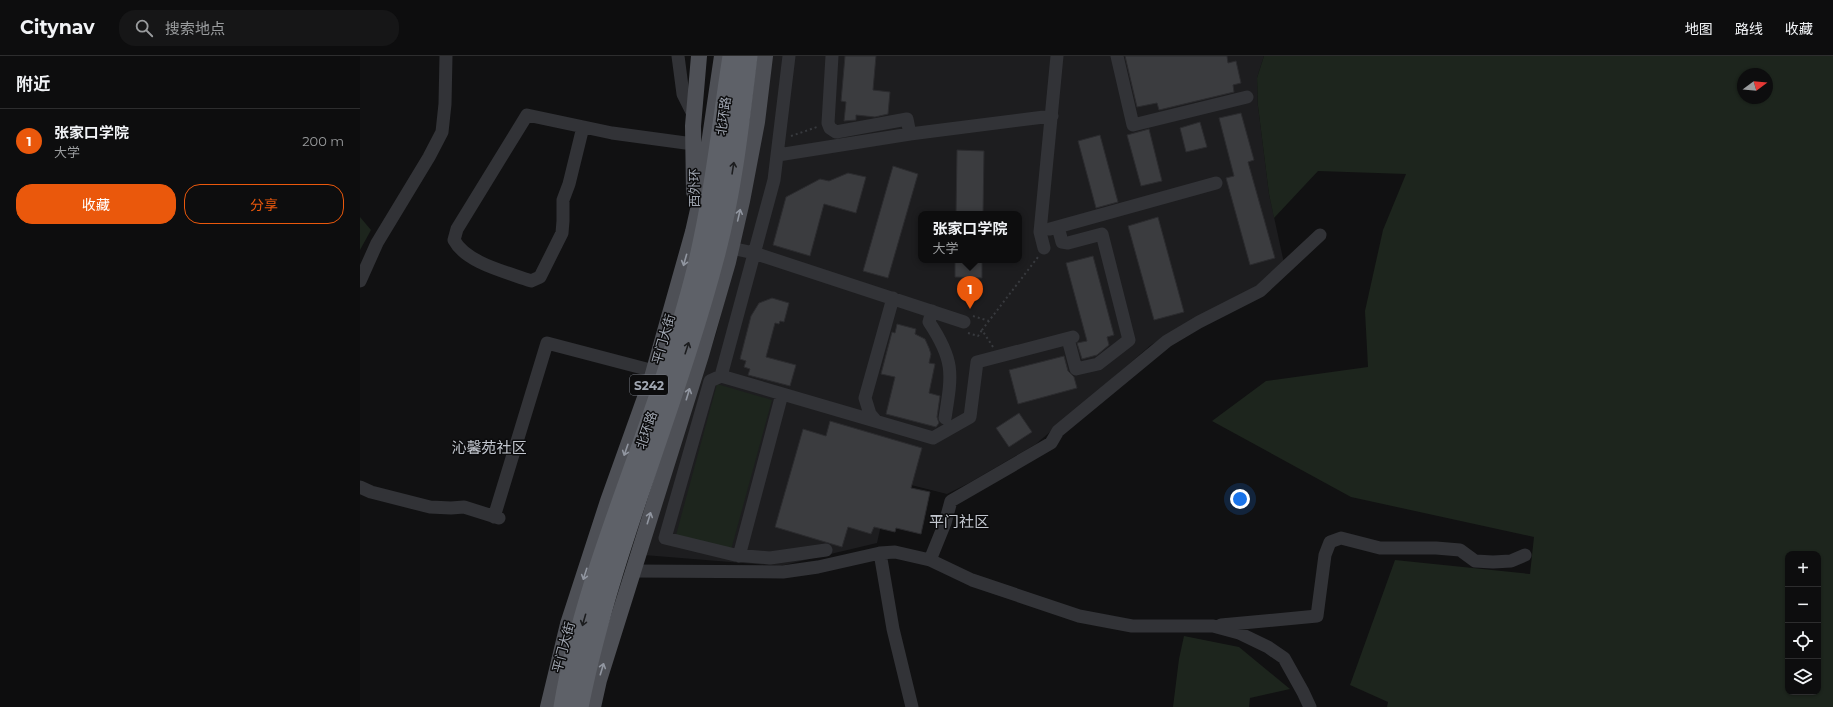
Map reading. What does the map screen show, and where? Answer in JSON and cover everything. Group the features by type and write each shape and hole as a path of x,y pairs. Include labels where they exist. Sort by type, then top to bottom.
{"highway":[{"name":"北环路","path":"563,707 577,644 600,562 665,376 696,270 716,164 732,56"},
{"name":"北环路","path":"579,707 616,566 660,434 716,252 730,187 748,56"}],"main road":[{"name":"西外环","path":"693,232 693,114 699,56"},
{"name":"平门大街","path":"548,707 568,624 654,371 693,232 702,192 722,56"},
{"name":"S242","path":"593,707 599,680 632,571 701,355 732,244 757,122 765,56"},
{"path":"693,232 732,244"},
{"path":"602,522 644,536"}],"street":[{"path":"360,281 377,243 442,132 445,104 446,56"},
{"path":"678,56 683,94 693,114"},
{"path":"721,376 774,180 789,56"},
{"path":"832,56 828,123 830,128 836,132 907,119 910,134"},
{"path":"1044,248 1040,232 1057,56"},
{"path":"1117,56 1133,125 1247,97"},
{"path":"583,127 569,184 563,200 564,221 562,233 540,277 531,281 475,260 459,250 454,240 457,229 528,115 612,133 693,144"},
{"path":"778,155 910,134 1052,116"},
{"path":"1040,232 1216,183"},
{"path":"826,550 770,558 740,556 665,538 710,381 721,376 933,438 970,417 978,362 1071,338 1076,369 1098,364 1129,340 1102,234 1068,243 1062,242 1058,227"},
{"path":"930,560 945,523 951,502 1051,443 1058,431 1167,341 1199,322 1260,291 1320,235"},
{"path":"732,244 754,253 964,322"},
{"path":"876,421 870,414 865,398 893,298"},
{"path":"932,311 928,322 945,349 952,379 945,418"},
{"path":"360,487 371,492 430,507 464,507 497,518 547,343 654,371"},
{"path":"740,556 782,394"},
{"path":"632,571 783,572 818,567 880,553 895,552 930,560 972,580 1079,616 1132,626 1214,626 1317,616 1325,555 1330,542 1341,538 1380,548 1436,548 1460,550 1475,560 1481,561 1511,561 1525,555"},
{"path":"880,553 891,622 912,707"},
{"path":"1214,626 1239,633 1268,647 1284,658 1304,692 1310,707"}],"path":[{"path":"780,140 828,123"},
{"path":"995,358 992,343 982,330 1044,248"}],"shaded area":[{"path":"770,56 1264,56 1257,78 1258,106 1269,194 1284,263 1244,296 1189,322 1151,345 1036,444 969,483 947,494 891,480 877,543 780,566 644,555 684,427 716,334 746,218"},
{"path":"1264,56 1833,56 1833,707 1387,707 1388,702 1350,685 1395,560 1530,574 1534,537 1351,497 1212,421 1266,381 1368,367 1365,311 1383,230 1406,174 1318,171 1274,218 1269,194 1258,106 1257,78"},
{"path":"360,217 371,230 360,250"},
{"path":"717,384 772,400 731,550 676,535"},
{"path":"1184,636 1239,647 1290,689 1250,698 1249,707 1173,707 1179,659"}],"building":[{"path":"845,56 876,56 873,90 890,92 888,114 875,117 856,115 856,120 844,121 846,102 841,101"},
{"path":"1125,56 1227,56 1228,63 1236,61 1241,83 1233,85 1234,92 1159,110 1157,103 1137,107"},
{"path":"1241,113 1254,160 1248,162 1275,258 1250,265 1226,178 1234,176 1219,118"},
{"path":"1200,122 1207,147 1186,152 1180,128"},
{"path":"1149,129 1162,181 1141,186 1127,135"},
{"path":"1100,135 1118,202 1096,208 1078,141"},
{"path":"957,150 984,151 983,211 956,211"},
{"path":"893,166 918,174 888,278 863,271"},
{"path":"848,173 866,177 856,213 824,204 810,256 773,245 786,197 820,179 829,181"},
{"path":"1158,217 1184,312 1154,320 1128,226"},
{"path":"1093,256 1114,335 1107,337 1109,345 1097,355 1082,359 1077,343 1087,341 1066,263"},
{"path":"955,263 982,263 982,278 955,277"},
{"path":"772,298 789,303 784,322 780,321 779,324 775,323 766,357 796,365 790,386 748,375 750,369 744,367 746,361 740,359 751,316 759,303"},
{"path":"897,324 916,329 915,334 925,339 929,348 931,354 929,363 935,364 929,393 940,396 937,417 939,423 936,427 886,414 895,377 881,374 892,332 895,333"},
{"path":"1064,356 1068,371 1074,377 1077,388 1018,404 1009,370"},
{"path":"1019,413 1032,432 1009,447 996,428"},
{"path":"830,421 922,448 911,488 930,492 921,534 896,528 895,532 874,527 871,534 848,527 842,547 775,527 803,429 826,436"}],"place":[{"name":"张家口学院","path":"970,309"}],"district":[{"name":"沁馨苑社区","path":"489,447"},
{"name":"平门社区","path":"959,521"}]}
